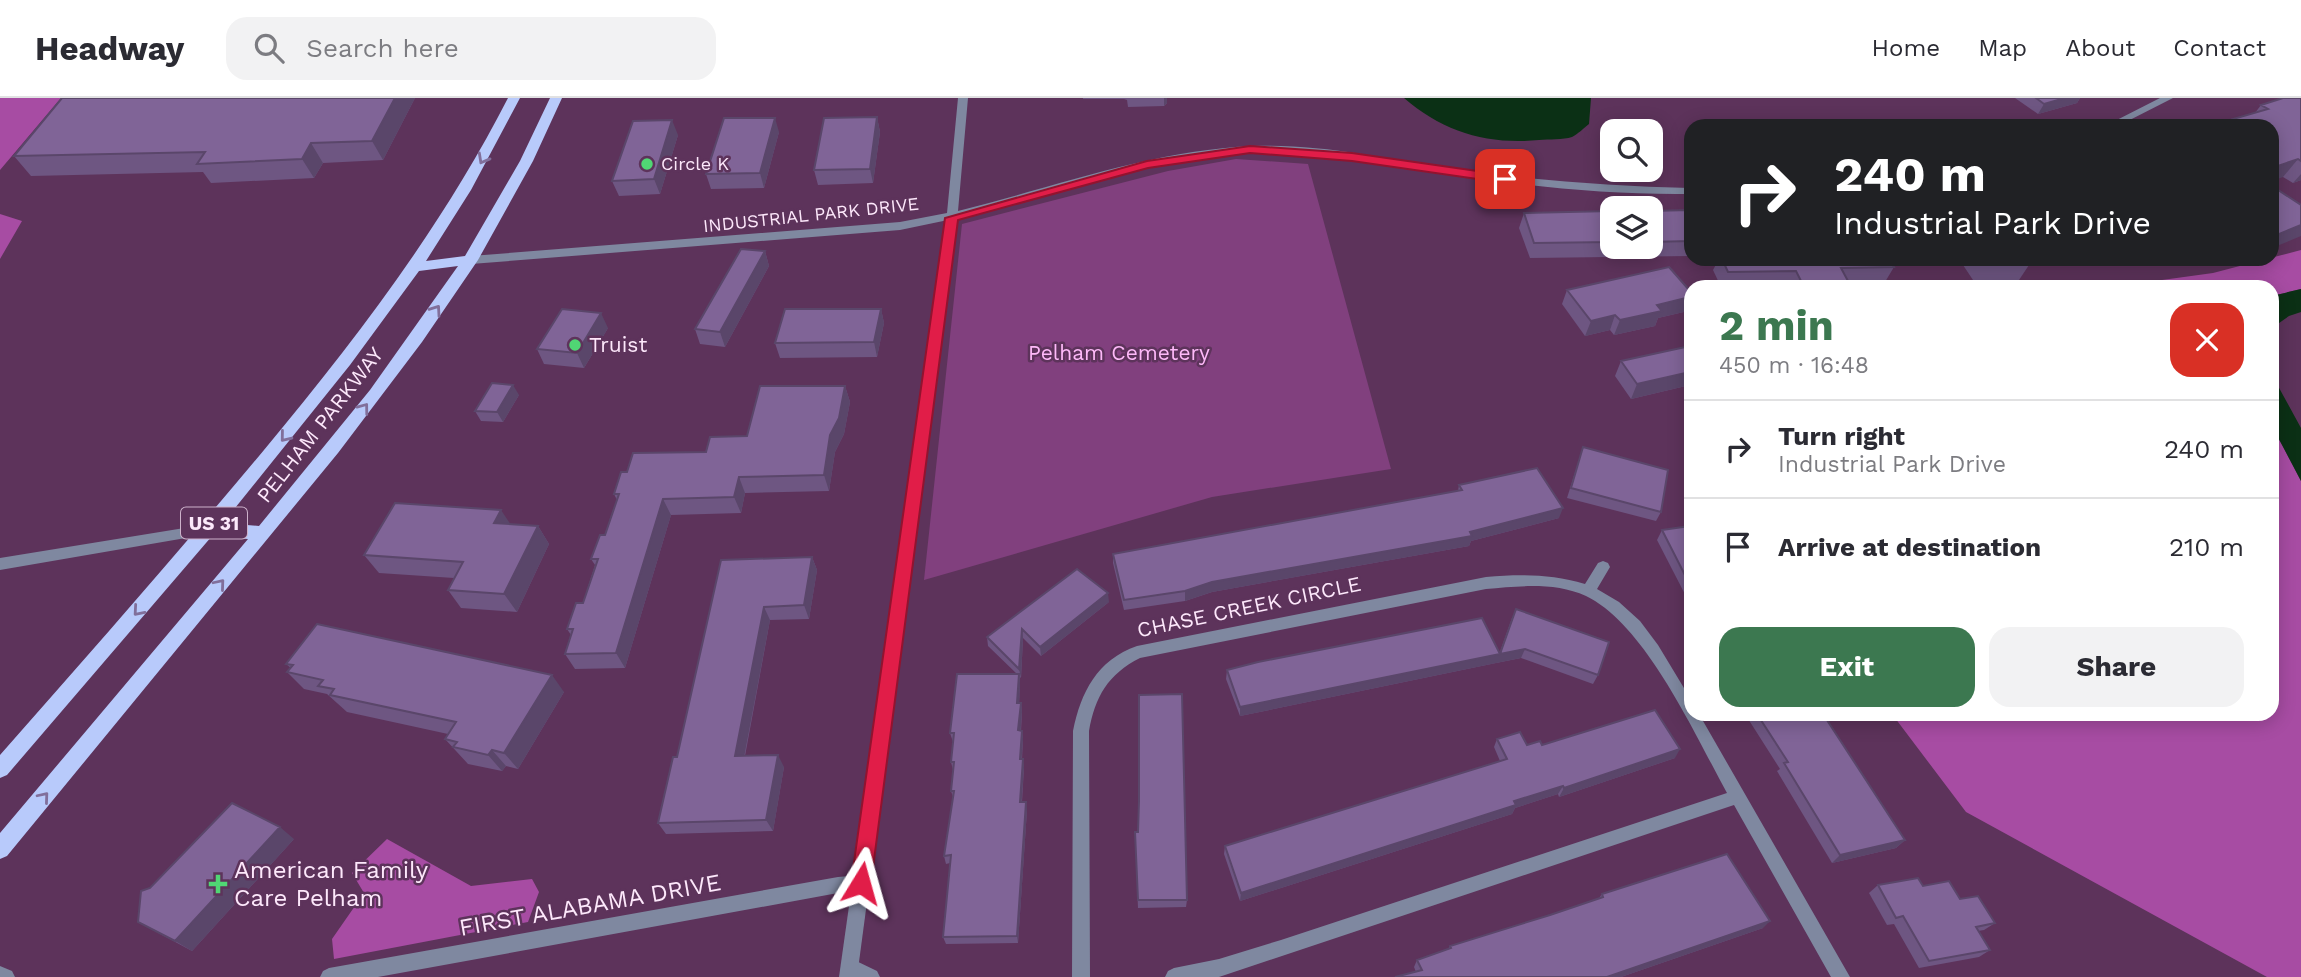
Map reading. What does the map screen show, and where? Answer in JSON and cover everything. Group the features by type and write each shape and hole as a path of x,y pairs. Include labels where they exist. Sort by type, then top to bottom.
{"main road":[{"name":"PELHAM PARKWAY","path":"0,769 209,529 336,374 416,267 478,169 514,98"},
{"name":"PELHAM PARKWAY","path":"0,849 263,533 385,380 471,260 522,172 556,98"},
{"path":"416,267 471,260"},
{"path":"209,529 263,533"}],"street":[{"path":"871,977 849,972 952,218 963,98"},
{"path":"2124,119 2168,98"},
{"name":"INDUSTRIAL PARK DRIVE","path":"471,260 843,232 952,218 1147,165 1250,149 1352,157 1583,187 1684,191"},
{"path":"0,564 209,529"},
{"path":"1589,590 1603,567"},
{"name":"CHASE CREEK CIRCLE","path":"1081,977 1081,732 1092,688 1118,660 1161,646 1486,583 1540,579 1589,590 1625,613 1641,629 1684,701"},
{"name":"CHASE CREEK CIRCLE","path":"1695,721 1841,977"},
{"path":"1174,977 1281,949 1738,797"},
{"name":"FIRST ALABAMA DRIVE","path":"329,977 861,883"},
{"path":"0,975 6,977"}],"green space":[{"name":"Pelham Cemetery","path":"1236,159 1308,164 1391,469 1212,497 924,580 962,224 1168,171"}],"shaded area":[{"path":"0,98 61,98 0,170"},
{"path":"1404,98 1591,98 1589,124 1574,136 1520,141 1484,138 1450,128"},
{"path":"0,214 22,221 0,259"},
{"path":"2301,250 2301,289 2279,294 2279,280 2162,280 2213,273 2240,266 2279,266 2279,256"},
{"path":"2301,289 2301,312 2279,323 2279,294"},
{"path":"2279,388 2301,428 2301,481 2279,439"},
{"path":"2279,439 2301,481 2301,977 2267,977 1966,812 1897,721 2279,721"},
{"path":"387,839 471,886 532,879 539,892 528,922 334,959 332,939 364,893 352,873"}],"building":[{"path":"62,98 395,98 372,141 311,143 302,159 197,164 205,152 14,156"},
{"path":"2036,98 2065,98 2044,104"},
{"path":"2283,98 2301,98 2301,161 2298,159 2279,166 2279,119 2233,119 2268,109 2261,105"},
{"path":"877,117 870,169 814,170 824,118"},
{"path":"724,118 775,118 760,173 706,174"},
{"path":"672,120 654,179 612,181 633,121"},
{"path":"2279,191 2301,205 2301,225 2279,234"},
{"path":"1684,210 1684,241 1663,242 1663,211"},
{"path":"1600,211 1600,242 1534,243 1524,213"},
{"path":"741,249 765,251 720,332 695,329"},
{"path":"1725,266 1894,267 1841,268 1847,280 1800,280 1796,271 1728,272"},
{"path":"1669,267 1684,284 1684,298 1657,305 1662,311 1620,320 1615,315 1591,321 1567,290"},
{"path":"562,309 601,313 577,353 537,349"},
{"path":"785,309 881,309 874,342 775,343"},
{"path":"1684,347 1684,373 1637,384 1621,361"},
{"path":"492,383 513,385 497,412 475,411"},
{"path":"760,386 845,386 839,418 830,435 824,475 739,477 734,497 663,499 616,653 565,654 573,629 567,629 576,603 583,603 598,559 591,559 600,535 605,535 619,494 614,494 621,472 627,472 633,453 706,452 710,437 747,436"},
{"path":"1583,447 1668,470 1661,512 1571,488"},
{"path":"1537,468 1563,508 1470,532 1472,536 1212,582 1185,591 1124,600 1113,554 1462,490 1459,485"},
{"path":"395,503 501,510 494,523 538,526 504,594 448,590 463,562 364,555"},
{"path":"1684,527 1684,573 1662,530"},
{"path":"812,557 804,605 764,607 735,756 778,755 766,820 658,823 673,757 677,757 721,560"},
{"path":"1077,569 1108,593 1040,647 1022,629 1019,669 987,637"},
{"path":"1516,609 1609,642 1598,675 1525,649 1500,654"},
{"path":"1482,618 1500,654 1240,707 1227,670 1258,662"},
{"path":"317,624 552,675 504,753 492,750 488,755 453,747 457,742 445,739 456,722 330,695 334,689 318,686 323,680 287,672 293,665 286,664"},
{"path":"957,674 1019,674 1017,703 1021,703 1018,730 1022,731 1020,759 1023,759 1020,802 1026,802 1017,936 943,937 951,855 944,856 954,791 951,791 954,762 951,762 954,733 950,733"},
{"path":"1182,694 1187,900 1138,900 1135,832 1138,832 1139,801 1139,695"},
{"path":"1655,710 1680,749 1564,788 1563,786 1514,801 1516,805 1241,893 1225,846 1507,759 1497,739 1520,732 1527,745 1540,741 1542,745"},
{"path":"1762,721 1828,721 1905,840 1840,855 1784,763 1788,762"},
{"path":"232,803 280,827 175,941 138,922 141,891 150,888"},
{"path":"1727,854 1770,921 1607,977 1395,977 1422,970 1417,960 1451,948 1450,946 1550,915 1603,897 1602,894"},
{"path":"1918,878 1923,886 1949,881 1960,899 1978,896 1995,923 1976,927 1990,950 1929,961 1903,916 1896,918 1878,885"}],"place":[{"name":"Circle K","path":"647,164"},
{"name":"Truist","path":"575,345"},
{"name":"American Family Care Pelham","path":"218,884"}],"route":[{"path":"861,883 952,218 1147,165 1250,149 1352,157 1505,179"}]}
